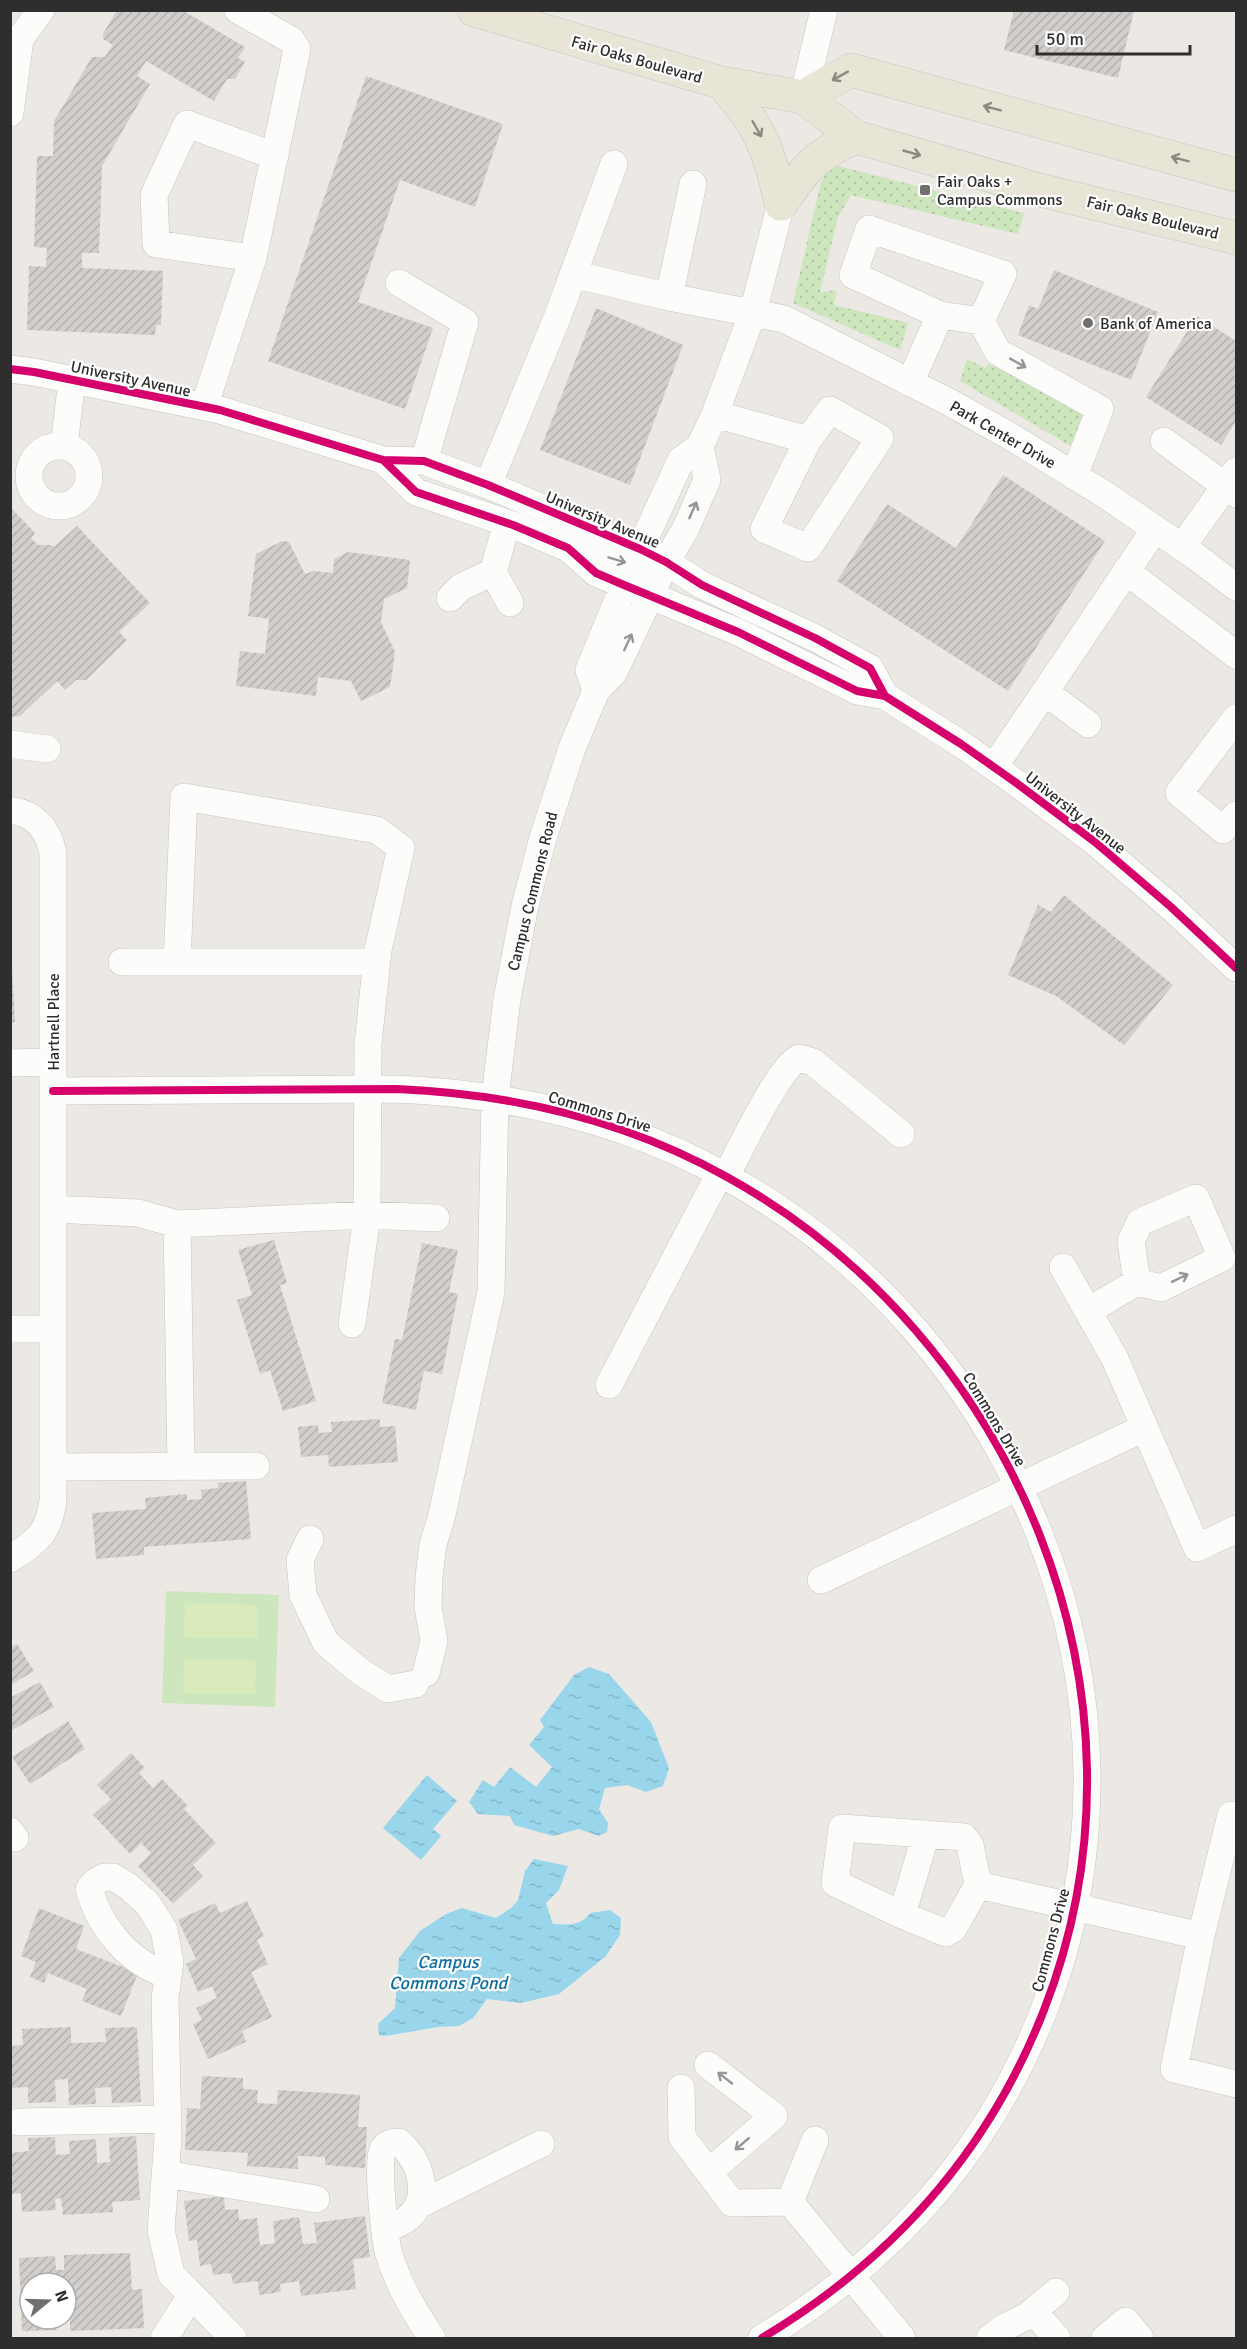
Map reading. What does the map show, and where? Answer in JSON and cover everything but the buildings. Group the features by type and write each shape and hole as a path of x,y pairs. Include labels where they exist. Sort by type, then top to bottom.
{"main road":[{"name":"Fair Oaks Boulevard","path":"474,10 722,83 803,97 856,137 1036,189 1236,238"},
{"path":"803,97 851,70 1236,175"},
{"path":"722,83 744,109 762,137 773,168 781,204"},
{"path":"781,204 807,168 831,148 856,137"}],"street":[{"path":"10,113 20,39 41,10"},
{"path":"204,407 253,258 297,49 291,40 238,10"},
{"path":"803,97 824,10"},
{"path":"253,258 156,244 154,195 187,124 275,156"},
{"path":"488,485 573,274 614,164"},
{"path":"669,297 693,184"},
{"path":"640,549 681,460 700,446 715,414 753,312 781,204"},
{"path":"869,229 1003,274 981,321 940,315 853,275 869,229"},
{"name":"Park Center Drive","path":"573,274 669,297 784,319 910,382 1013,438 1182,547 1236,587"},
{"path":"399,283 465,322 424,461"},
{"path":"910,382 940,315"},
{"path":"981,321 998,352 1100,409 1074,476"},
{"name":"University Avenue","path":"10,369 204,407 382,460 424,461 488,485 666,562 702,585 815,638 870,668 885,696"},
{"path":"64,446 72,380"},
{"path":"830,410 880,438 808,548 764,529 808,440 830,410"},
{"path":"715,414 808,440"},
{"path":"1164,441 1233,484 1182,547"},
{"name":"Campus Commons Road","path":"310,1539 300,1560 303,1595 326,1642 361,1672 388,1689 421,1679 434,1641 428,1608 433,1544 441,1519 490,1292 495,1097 507,999 525,906 543,838 569,758 596,691 614,672 666,562 685,530 707,480 700,446"},
{"name":"University Avenue","path":"382,460 416,492 507,523 568,548 601,554 628,563 666,562"},
{"path":"507,523 493,572 510,603"},
{"path":"994,767 1155,529"},
{"name":"University Avenue","path":"568,548 596,573 738,632 857,692 885,696 994,767 1095,842 1171,906 1236,968"},
{"name":"University Avenue","path":"624,585 666,562"},
{"path":"1126,571 1236,655"},
{"path":"450,598 461,587 493,572"},
{"path":"596,691 589,670 624,585"},
{"path":"1045,692 1088,724"},
{"path":"1236,718 1179,793 1223,830 1236,815"},
{"path":"10,744 47,749"},
{"path":"177,962 184,797 377,830 401,848 377,962 368,1044 367,1215 352,1324"},
{"name":"Hartnell Place","path":"10,810 31,816 44,827 53,853 54,1209 51,1516 44,1532 36,1542 10,1559"},
{"path":"122,962 377,962"},
{"path":"609,1385 723,1174 791,1061 799,1058 813,1062 901,1134"},
{"path":"10,1063 53,1062"},
{"name":"Commons Drive","path":"53,1091 367,1089 446,1091 495,1097 567,1112 614,1126 660,1144 723,1174 808,1229 846,1260 899,1311 931,1347 988,1427 1018,1485 1047,1551 1065,1607 1080,1683 1088,1761 1088,1806 1075,1907 1055,1982 1031,2044 1011,2084 976,2141 935,2195 889,2244 820,2301 762,2338"},
{"path":"54,1209 138,1213 177,1224 367,1215 436,1218"},
{"path":"177,1224 181,1466"},
{"path":"1063,1267 1115,1359 1197,1548 1236,1529"},
{"path":"1088,1311 1137,1282"},
{"path":"10,1329 53,1329"},
{"path":"821,1580 1018,1485 1144,1428"},
{"path":"53,1467 256,1466"},
{"path":"1236,1816 1231,1815 1202,1936 1174,2069 1236,2084"},
{"path":"842,1828 926,1834 964,1837 970,1845 978,1885 953,1929 946,1933 902,1915 835,1882 842,1828"},
{"path":"902,1915 926,1834"},
{"path":"978,1885 1202,1936"},
{"path":"168,1975 165,1998 168,2119 161,2230 171,2274 233,2338"},
{"path":"708,2065 774,2116 709,2172"},
{"path":"681,2088 682,2137 732,2203 790,2202"},
{"path":"19,2122 168,2119"},
{"path":"790,2202 814,2140"},
{"path":"419,2205 423,2191 420,2173 406,2149 399,2142 391,2142 380,2155 388,2250 408,2301 432,2338"},
{"path":"386,2229 407,2219 419,2205 541,2144"},
{"path":"165,2174 316,2199"},
{"path":"790,2202 902,2338"},
{"path":"990,2338 1034,2311 1056,2292"},
{"path":"164,2338 191,2296"},
{"path":"1034,2311 1057,2338"},
{"path":"1105,2338 1126,2321 1140,2338"}],"green space":[{"path":"838,166 1024,213 1018,234 851,195 838,217 820,292 837,290 834,305 908,323 900,350 793,303 821,182 826,174"},
{"path":"967,359 986,368 988,364 1069,397 1089,413 1074,448 960,381"},
{"path":"166,1591 279,1595 275,1707 162,1703"},
{"path":"185,1604 257,1605 257,1638 184,1637"},
{"path":"184,1659 256,1661 255,1694 183,1693"}],"water":[{"path":"589,1667 609,1674 651,1722 669,1768 663,1786 646,1792 627,1785 605,1788 599,1809 608,1823 607,1832 599,1836 579,1829 553,1836 514,1825 510,1816 478,1814 469,1802 483,1780 494,1787 510,1767 536,1787 552,1767 529,1745 544,1727 540,1720 574,1675"},
{"path":"427,1775 457,1801 433,1829 441,1836 421,1860 383,1828"},
{"name":"Campus Commons Pond","path":"534,1859 568,1866 559,1890 546,1903 553,1924 574,1924 583,1920 590,1913 610,1910 621,1918 620,1935 605,1957 559,1994 521,2003 487,1999 473,2018 459,2026 379,2035 378,2024 395,2008 399,1958 420,1931 446,1914 462,1908 496,1918 518,1900 525,1871"}],"cycle path":[{"path":"10,369 220,410 383,460 424,461 488,485 666,562 702,585 815,638 870,668 885,696"},
{"path":"383,460 416,492 513,525 568,548 596,573 738,632 857,691 885,696 961,744 1095,842 1171,907 1236,968"},
{"path":"53,1091 397,1089 483,1097 525,1104 608,1125 688,1157 727,1177 829,1246 916,1330 987,1428 1040,1536 1074,1651 1087,1770 1078,1891 1044,2010 995,2110 965,2155 931,2198 894,2237 853,2274 762,2338"}],"place":[{"name":"Fair Oaks + Campus Commons","path":"925,190"},
{"name":"Bank of America","path":"1088,323"}]}
